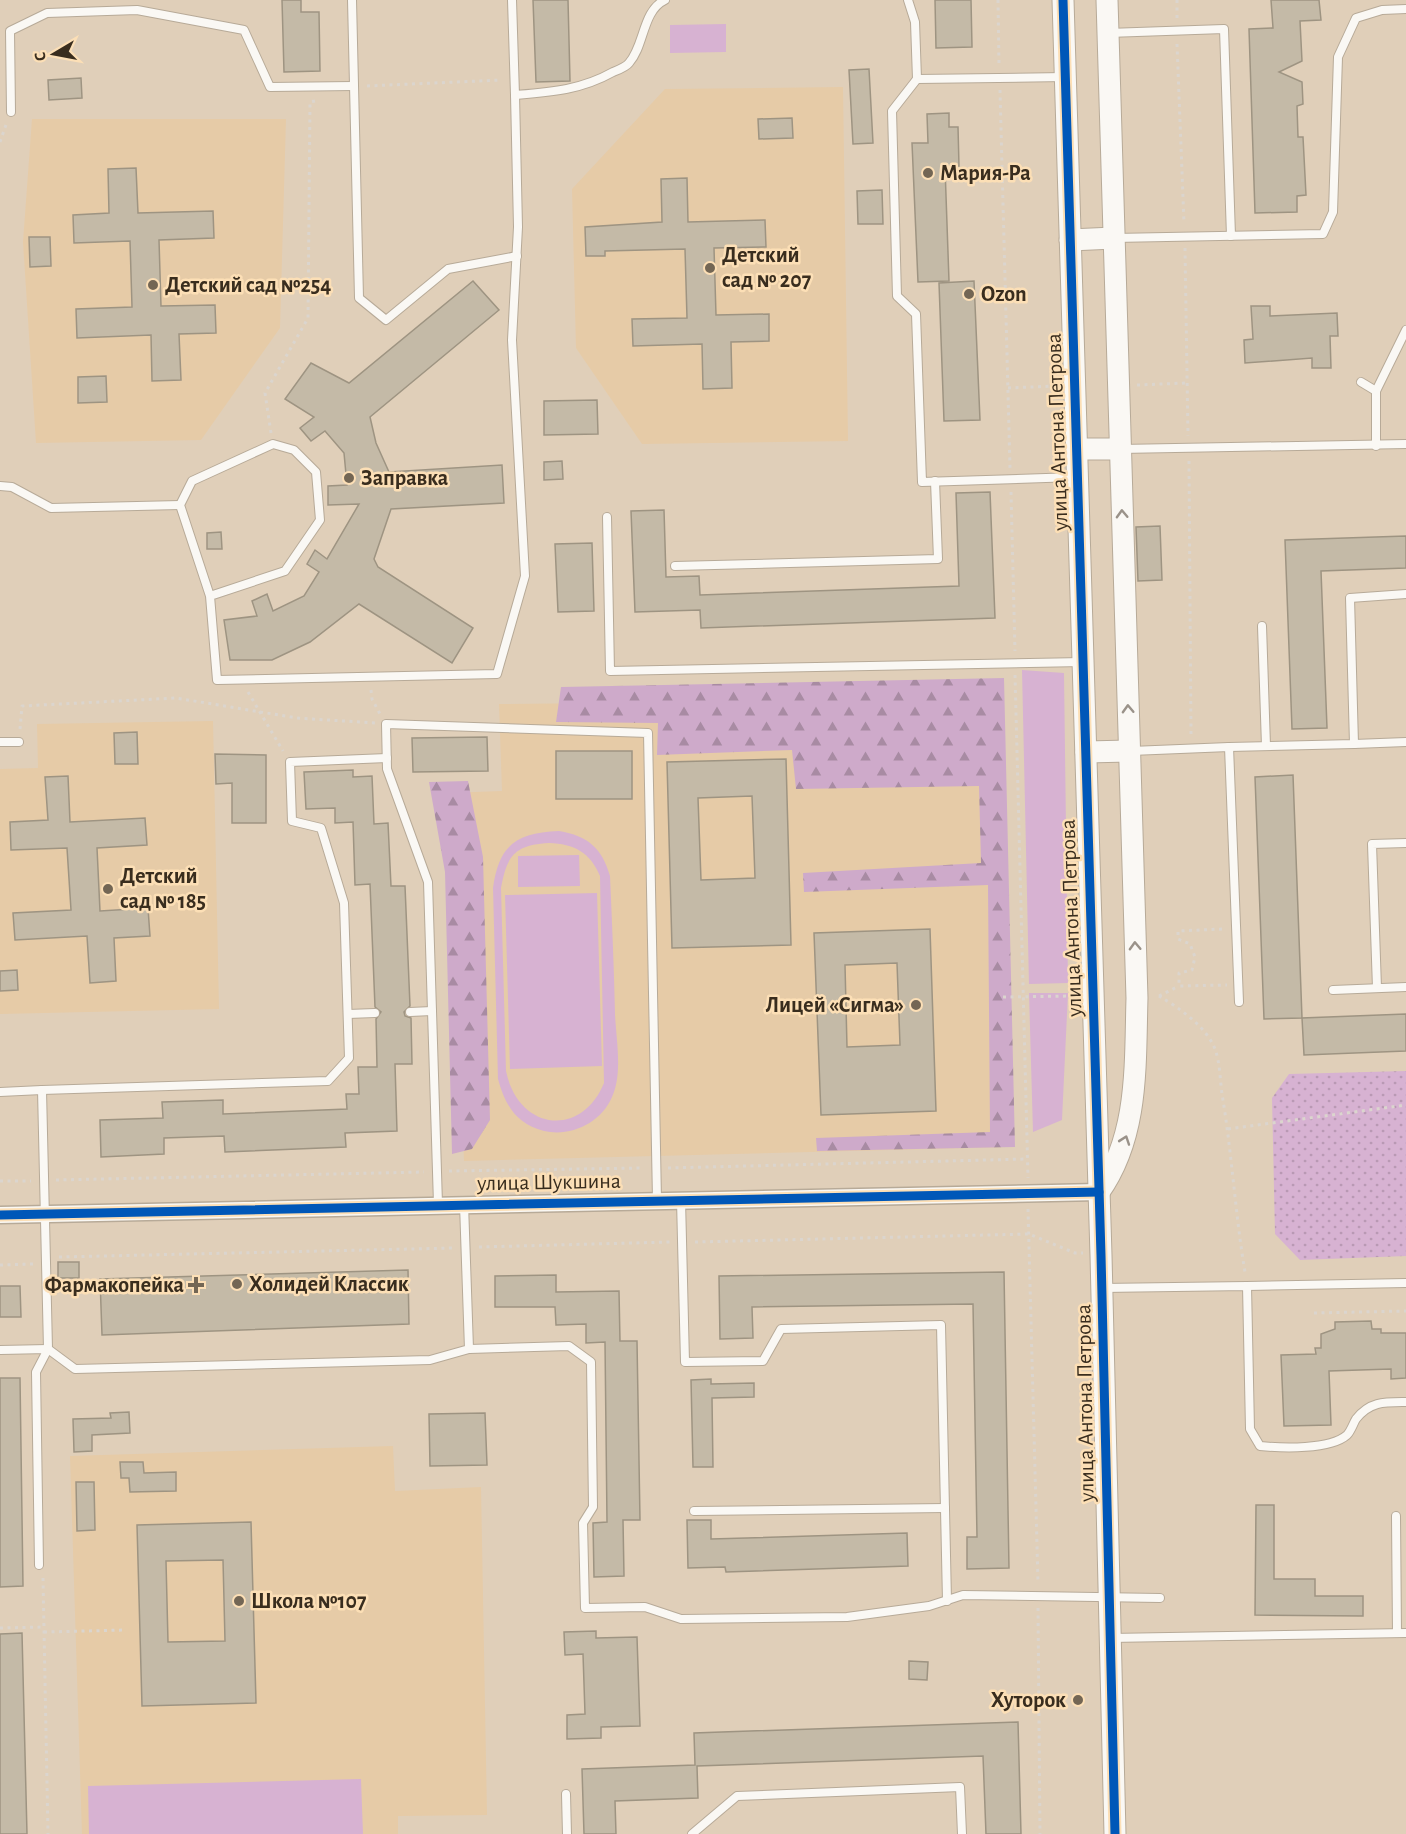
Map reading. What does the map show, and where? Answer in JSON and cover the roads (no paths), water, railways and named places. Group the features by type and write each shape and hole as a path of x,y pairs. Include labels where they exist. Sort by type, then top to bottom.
{"street":[{"name":"улица Антона Петрова","path":"1063,0 1102,1288 1115,1834"},
{"path":"1099,1192 1114,1171 1128,1131 1135,1077 1137,998 1107,0"},
{"path":"1070,240 1114,238"},
{"path":"1077,449 1120,449"},
{"path":"1086,752 1130,751"},
{"name":"улица Шукшина","path":"0,1215 438,1204 1099,1192"}],"lane":[{"path":"352,0 359,298 386,320 448,270 517,256"},
{"path":"210,596 285,572 320,520 316,472 294,450 273,444 192,481 180,505 210,596 217,680 497,674 525,576 512,340 517,256 512,0"},
{"path":"515,95 569,90 594,82 629,63 650,16 657,4 665,0"},
{"path":"908,0 915,22 917,79 892,111 897,296 916,314 922,482 1077,477"},
{"path":"1114,238 1323,234 1333,212 1338,57 1356,18 1382,10 1406,9"},
{"path":"11,112 10,31 47,13 137,10 244,30 270,87 353,86"},
{"path":"1108,33 1224,29 1231,236"},
{"path":"917,79 1065,77"},
{"path":"0,98 10,97"},
{"path":"1376,446 1376,391 1406,330"},
{"path":"1361,381 1376,391"},
{"path":"1120,449 1406,444"},
{"path":"675,566 938,559 935,481"},
{"path":"0,486 12,487 51,507 180,505"},
{"path":"607,517 610,671 1083,662"},
{"path":"1354,744 1350,598 1406,594"},
{"path":"1262,626 1266,746"},
{"path":"438,1204 428,882 387,769 386,724 648,733 657,1200"},
{"path":"0,742 19,742"},
{"path":"1130,751 1406,742"},
{"path":"1229,747 1239,1002"},
{"path":"0,1092 328,1081 349,1058 344,903 321,828 292,821 290,762 387,758"},
{"path":"1377,988 1372,844 1406,843"},
{"path":"1333,990 1406,987"},
{"path":"411,1012 432,1011"},
{"path":"348,1014 375,1013"},
{"path":"41,1569 36,1372 48,1349 42,1090"},
{"path":"681,1199 685,1362 762,1361 781,1329 941,1325 947,1601"},
{"path":"464,1204 469,1349"},
{"path":"1102,1288 1406,1283"},
{"path":"1247,1286 1250,1429 1260,1446 1277,1448 1331,1443 1347,1434 1366,1407 1380,1402 1406,1402"},
{"path":"0,1350 48,1349 75,1370 430,1360 469,1349 569,1346 591,1362 593,1507 583,1523 585,1608 645,1607 681,1619 847,1617 947,1601 963,1595 1160,1598"},
{"path":"694,1511 945,1508"},
{"path":"1110,1638 1401,1633 1396,1516"},
{"path":"692,1834 737,1796 960,1787 962,1834"},
{"path":"566,1794 567,1834"}],"place":[{"name":"Мария-Ра","path":"928,173"},
{"name":"Детский сад № 207","path":"710,268"},
{"name":"Детский сад №254","path":"153,285"},
{"name":"Ozon","path":"969,294"},
{"name":"Заправка","path":"349,478"},
{"name":"Детский сад № 185","path":"108,889"},
{"name":"Лицей «Сигма»","path":"916,1005"},
{"name":"Холидей Классик","path":"237,1284"},
{"name":"Фармакопейка","path":"196,1285"},
{"name":"Школа №107","path":"239,1601"},
{"name":"Хуторок","path":"1078,1700"}]}
